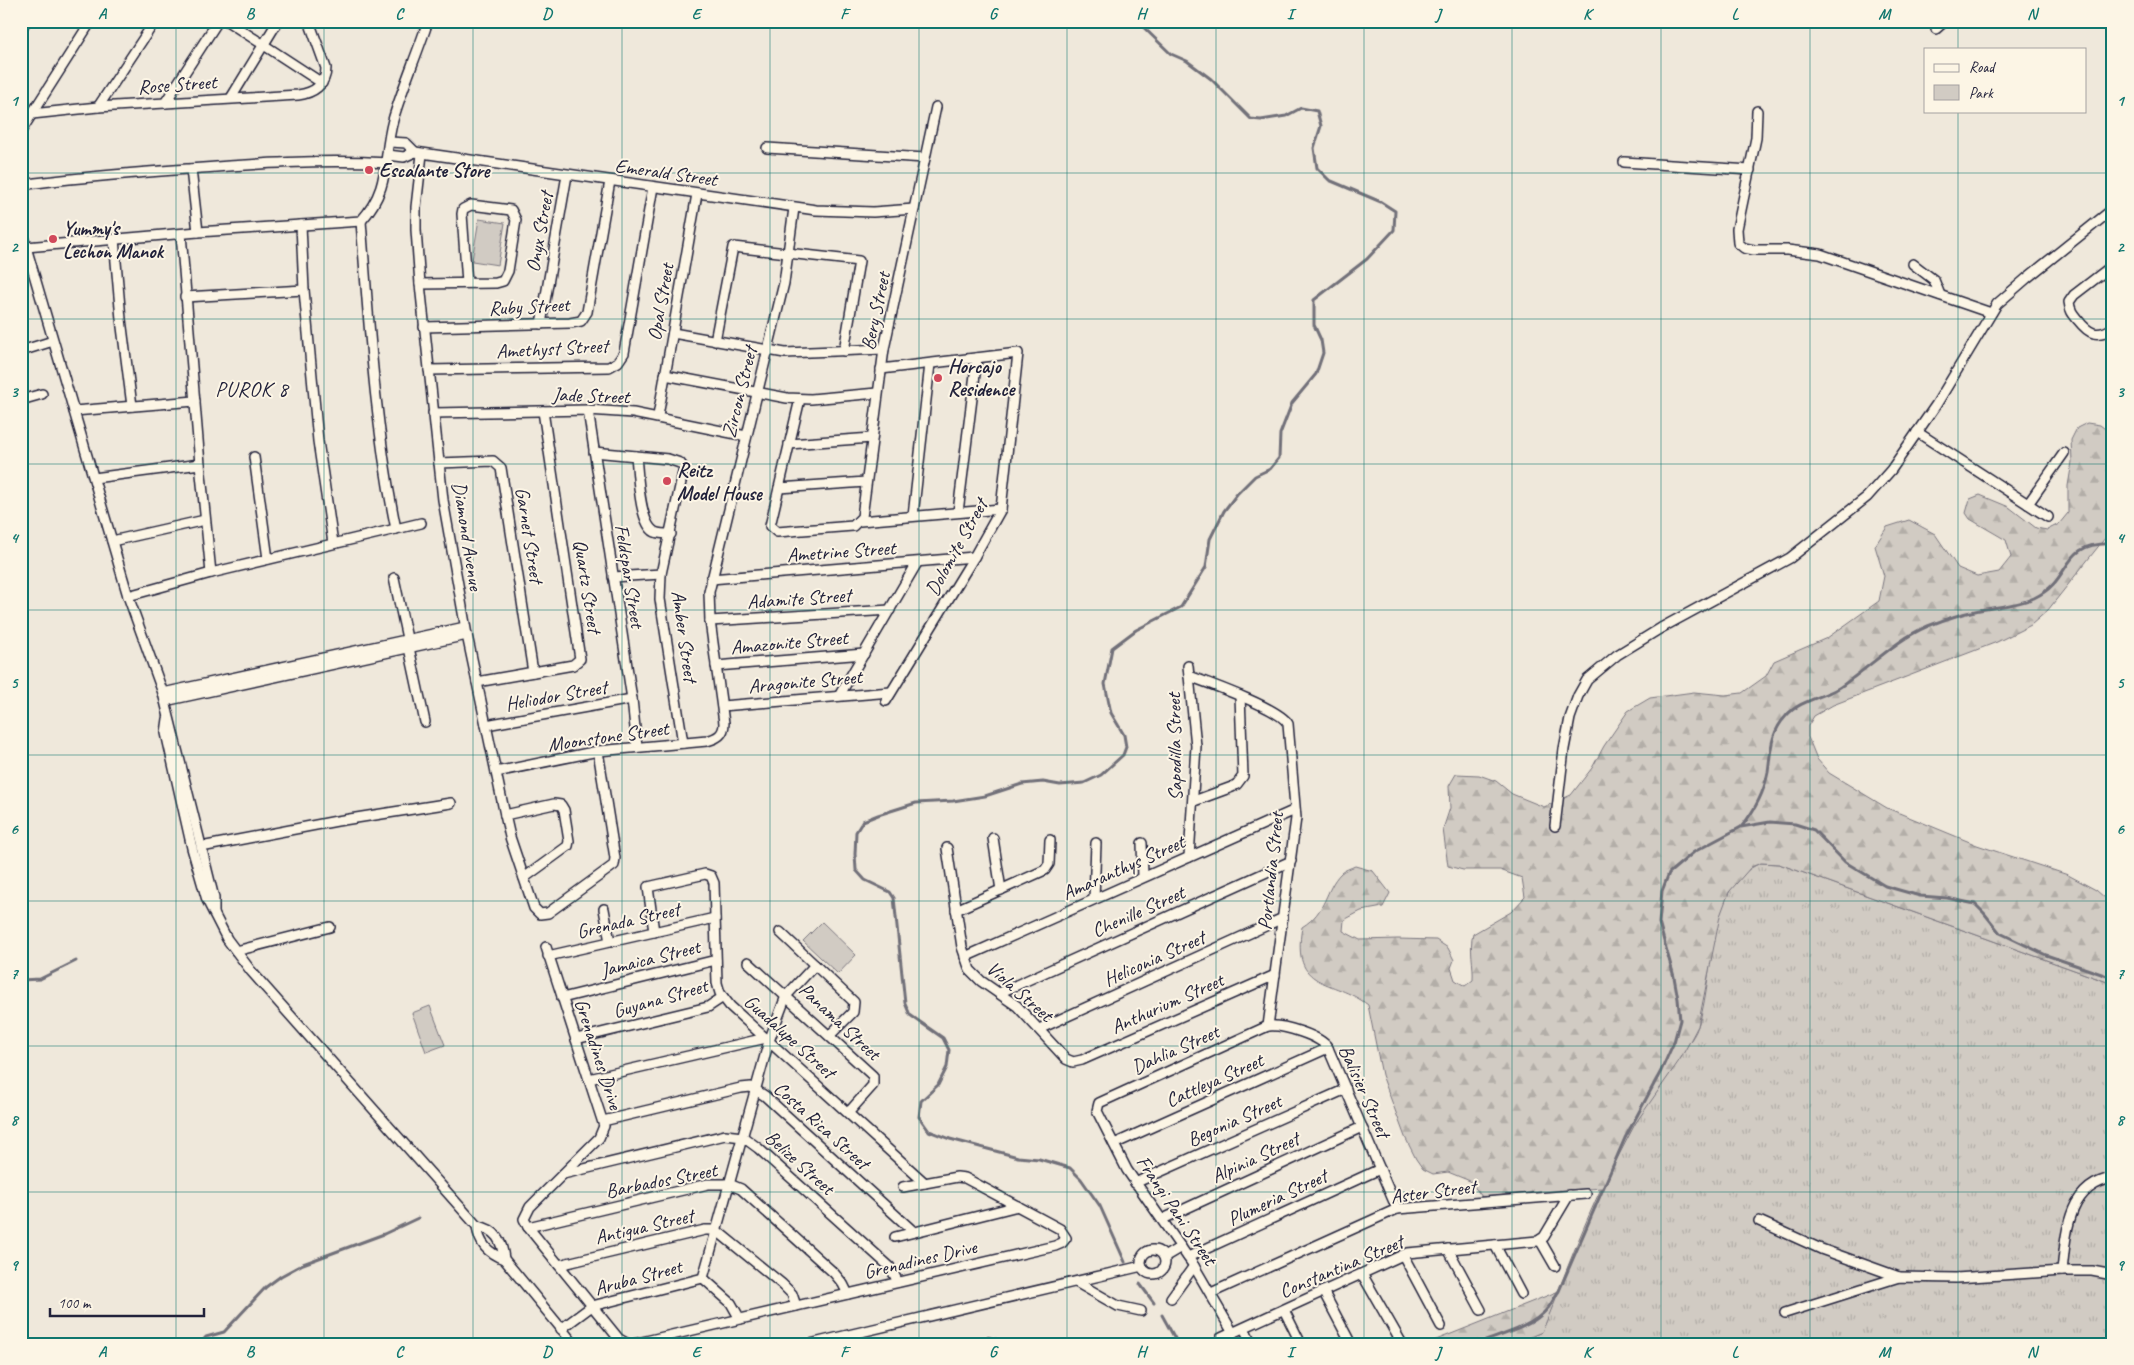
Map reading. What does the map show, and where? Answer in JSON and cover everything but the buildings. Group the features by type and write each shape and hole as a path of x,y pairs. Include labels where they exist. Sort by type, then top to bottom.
{"street":[{"path":"21,29 26,21"},
{"path":"21,131 92,21"},
{"path":"98,107 155,21"},
{"path":"165,103 218,21"},
{"path":"227,21 322,83 326,75 326,67 308,21"},
{"path":"231,98 278,21"},
{"path":"396,529 382,451 375,396 362,221 377,202 388,159 392,122 428,21"},
{"path":"1936,29 1945,21"},
{"name":"Rose Street","path":"32,114 98,107 305,94 314,91 322,83"},
{"name":"Bery Street","path":"859,522 884,349 936,106"},
{"path":"1757,112 1756,138 1737,229 1738,243 1744,248 1754,250 1787,250 1820,254 1991,313"},
{"name":"Emerald Street","path":"390,142 406,144 418,153"},
{"path":"767,148 925,158"},
{"name":"Emerald Street","path":"21,185 191,169 305,161 388,159 418,153 794,208 844,212 914,210"},
{"name":"Diamond Avenue","path":"418,153 416,208 420,284 448,534 466,631 505,815 534,908 540,914 548,913 614,865 615,858 598,751"},
{"path":"1624,162 1750,170"},
{"path":"191,169 198,232"},
{"name":"Onyx Street","path":"541,324 567,175"},
{"name":"Ruby Street","path":"424,327 576,323 585,317 610,181"},
{"name":"Amethyst Street","path":"429,370 609,367 618,362 624,353 653,187"},
{"name":"Opal Street","path":"658,416 697,194"},
{"path":"420,284 496,283 505,278 508,271 516,220 511,210 471,205 463,209 467,283"},
{"name":"Zircon Street","path":"722,732 724,723 710,621 709,592 789,253 794,208"},
{"path":"1555,826 1564,749 1570,718 1578,696 1587,680 1617,655 1661,628 1775,566 1812,542 1867,497 1891,470 1936,406 1991,313 2014,288 2113,209"},
{"path":"26,247 198,232 362,221"},
{"path":"301,225 304,290 318,442 333,543"},
{"path":"22,232 128,596 164,697 214,898 214,913"},
{"path":"181,234 185,297 211,573"},
{"path":"114,239 121,319 132,406"},
{"path":"715,341 733,247 859,261 844,351"},
{"path":"1913,264 1934,280 1940,295"},
{"path":"2113,265 2074,295 2069,302 2070,310 2086,331 2094,335 2102,334 2113,328"},
{"path":"185,297 304,290"},
{"path":"673,332 767,350 801,353 884,349"},
{"path":"21,351 54,341"},
{"name":"Dolomite Street","path":"881,369 1018,354 1001,509 974,557 886,701"},
{"path":"958,512 977,358"},
{"path":"913,516 930,364"},
{"path":"665,375 800,399 877,393"},
{"path":"21,400 42,394"},
{"path":"800,399 770,523 772,529 777,532 849,528 859,522 1001,509"},
{"path":"74,410 195,401"},
{"name":"Jade Street","path":"433,413 588,410 633,413 658,416 746,436"},
{"name":"Feldspar Street","path":"588,410 632,698 637,747"},
{"name":"Quartz Street","path":"477,682 573,665 579,662 581,656 543,411"},
{"path":"1918,432 2048,517"},
{"path":"789,444 872,438"},
{"name":"Amber Street","path":"594,452 668,459 683,465 684,472 661,574 661,610 684,743"},
{"path":"2028,504 2064,452"},
{"path":"636,456 641,502 647,524 654,532 671,534"},
{"path":"254,457 268,559"},
{"name":"Garnet Street","path":"439,464 493,461 501,468 533,672"},
{"path":"94,478 200,464"},
{"path":"779,488 866,482"},
{"path":"112,541 206,520"},
{"path":"128,596 211,573 421,523"},
{"name":"Ametrine Street","path":"711,579 974,557"},
{"path":"839,696 917,563"},
{"path":"613,577 661,574"},
{"path":"394,578 425,722"},
{"name":"Adamite Street","path":"710,621 890,610"},
{"path":"164,697 466,631"},
{"name":"Amazonite Street","path":"716,666 864,654"},
{"name":"Sapodilla Street","path":"1189,857 1196,746 1188,671 1240,696"},
{"name":"Aragonite Street","path":"722,706 891,692"},
{"path":"1194,801 1232,787 1243,776 1240,696"},
{"name":"Portlandia Street","path":"1240,696 1283,716 1287,720 1296,810 1291,861 1268,1026"},
{"name":"Heliodor Street","path":"486,725 632,698"},
{"path":"168,717 166,734 190,838 207,900 236,951 299,1026 477,1226 480,1240 485,1248 493,1255 504,1259 574,1344"},
{"name":"Moonstone Street","path":"496,772 598,751 714,739 722,732"},
{"path":"201,848 338,821 451,802"},
{"path":"505,815 554,804 561,805 564,810 569,841 568,846 524,878"},
{"name":"Amaranthys Street","path":"964,957 1296,810"},
{"path":"993,838 1001,890"},
{"path":"956,910 1041,873 1047,868 1050,840"},
{"path":"1094,899 1096,842"},
{"path":"1142,843 1143,878"},
{"name":"Viola Street","path":"947,848 964,957 975,976 1017,1006 1066,1059 1072,1062"},
{"name":"Chenille Street","path":"1000,993 1291,861"},
{"name":"Guadalupe Street","path":"654,932 648,887 705,874 711,876 714,883 717,983 723,997 925,1183"},
{"path":"604,909 610,942"},
{"name":"Grenada Street","path":"547,952 610,942 715,918"},
{"name":"Heliconia Street","path":"1039,1029 1283,918"},
{"path":"236,951 330,927"},
{"path":"780,932 852,999 855,1006 853,1012 830,1035"},
{"name":"Grenadines Drive","path":"528,1227 524,1219 526,1211 602,1134 604,1121 547,952"},
{"name":"Jamaica Street","path":"562,998 716,960"},
{"name":"Panama Street","path":"748,962 830,1035 875,1079 873,1085 849,1112"},
{"path":"702,1278 756,1089 768,1039 786,996 815,966"},
{"name":"Anthurium Street","path":"1072,1062 1082,1060 1275,975"},
{"name":"Guyana Street","path":"576,1039 708,1007 723,997"},
{"name":"Balisier Street","path":"1268,1026 1280,1027 1308,1035 1322,1041 1328,1048 1397,1209"},
{"name":"Dahlia Street","path":"1097,1106 1106,1099 1268,1026"},
{"path":"589,1079 768,1039"},
{"name":"Cattleya Street","path":"1114,1144 1328,1048"},
{"name":"Costa Rica Street","path":"604,1121 741,1088 756,1089 914,1232"},
{"name":"Begonia Street","path":"1136,1183 1346,1089"},
{"name":"Frangi Pani Street","path":"1097,1106 1097,1111 1136,1183 1163,1219 1194,1266 1233,1333"},
{"name":"Alpinia Street","path":"1163,1219 1362,1128"},
{"name":"Belize Street","path":"563,1174 725,1135 743,1136 890,1266 898,1282"},
{"name":"Plumeria Street","path":"1188,1258 1380,1169"},
{"path":"903,1187 961,1177 1018,1206"},
{"path":"2062,1272 2068,1222 2076,1202 2099,1182 2113,1178"},
{"name":"Barbados Street","path":"528,1227 708,1184 729,1184 746,1194 834,1273 848,1294"},
{"name":"Aster Street","path":"1211,1293 1397,1209 1586,1194"},
{"path":"1555,1266 1540,1240 1544,1237 1569,1195"},
{"path":"895,1237 1018,1206"},
{"name":"Grenadines Drive","path":"633,1344 1056,1246 1066,1238 1060,1229 1018,1206"},
{"path":"1759,1221 1821,1249 1899,1277"},
{"path":"477,1226 490,1230 498,1237 504,1259"},
{"path":"528,1227 619,1339 628,1344"},
{"name":"Antigua Street","path":"559,1264 705,1230 716,1230 782,1284 792,1294 796,1306"},
{"name":"Constantina Street","path":"1221,1338 1403,1255 1414,1252 1540,1240"},
{"path":"1495,1245 1521,1294"},
{"path":"1164,1257 1181,1247"},
{"path":"1448,1249 1481,1310"},
{"path":"1158,1251 1164,1257 1165,1265 1156,1273 1148,1272 1142,1266 1142,1258 1146,1252 1158,1251"},
{"path":"1403,1255 1440,1326"},
{"path":"810,1344 1142,1266"},
{"path":"1172,1298 1194,1266"},
{"path":"1786,1312 1899,1277 1956,1278 2092,1271 2113,1275"},
{"path":"1362,1274 1401,1342"},
{"name":"Aruba Street","path":"561,1328 592,1306 702,1278 731,1303 740,1319"},
{"path":"1076,1282 1118,1306 1140,1311"},
{"path":"1323,1292 1351,1344"},
{"path":"1284,1310 1301,1344"},
{"path":"1244,1328 1252,1344"},
{"path":"973,1344 988,1342 996,1344"}],"green space":[{"path":"479,219 505,223 498,265 472,261"},
{"path":"2087,423 2100,425 2113,435 2113,528 2048,610 2031,625 1997,642 1833,705 1814,716 1808,726 1808,737 1817,759 1829,773 1887,808 1977,845 2068,875 2096,890 2113,905 2113,984 1779,864 1761,863 1751,867 1729,892 1720,916 1698,1026 1681,1058 1635,1124 1602,1188 1482,1197 1470,1181 1448,1172 1433,1174 1423,1169 1405,1137 1382,1075 1368,1005 1354,996 1317,980 1309,973 1303,963 1300,948 1302,927 1317,914 1331,886 1341,873 1355,866 1373,871 1390,893 1383,907 1361,911 1344,920 1343,931 1360,940 1436,940 1448,948 1454,960 1451,968 1455,980 1465,986 1473,980 1471,945 1473,934 1511,912 1525,897 1522,878 1500,870 1463,870 1448,866 1443,829 1450,808 1449,786 1456,774 1479,775 1496,781 1512,794 1544,807 1571,795 1592,768 1604,746 1628,711 1650,698 1694,692 1725,695 1742,693 1766,676 1774,661 1827,638 1879,601 1884,576 1875,546 1887,527 1909,520 1935,534 1958,568 1977,576 1999,572 2011,557 2006,540 1970,519 1966,513 1970,499 1980,495 2009,507 2036,528 2047,530 2059,524 2068,513 2068,486 2072,462 2071,440 2077,428"},
{"path":"1761,863 1779,864 2113,984 2113,1344 1513,1344 1542,1332 1584,1226 1608,1174 1635,1124 1675,1066 1697,1029 1703,1006 1715,935 1721,912 1730,891 1743,874"},
{"path":"822,922 856,955 838,974 803,941"},
{"path":"430,1006 445,1045 426,1052 412,1013"},
{"path":"1559,1291 1542,1332 1513,1344 1426,1344"}],"waterway":[{"path":"1125,1262 1100,1206 1081,1179 1070,1168 1039,1159 1018,1157 950,1139 929,1131 919,1117 921,1101 938,1085 947,1067 949,1050 943,1038 910,1015 905,1003 894,898 890,892 865,880 856,870 855,854 856,832 863,821 878,815 916,803 953,801 985,796 1022,784 1043,782 1060,785 1084,783 1101,775 1123,755 1126,747 1124,735 1111,713 1105,684 1112,648 1136,630 1181,607 1206,567 1210,539 1224,511 1237,494 1255,476 1270,469 1279,458 1280,434 1292,403 1316,374 1323,353 1321,340 1314,325 1314,300 1367,259 1394,230 1395,211 1381,202 1329,180 1317,168 1314,148 1321,126 1317,111 1301,108 1286,116 1261,120 1251,119 1211,79 1187,61 1171,54 1137,21"},
{"path":"1742,826 1755,807 1764,787 1772,742 1777,729 1786,716 1796,707 1840,687 1908,636 1928,626 1963,614 2012,605 2034,598 2056,582 2075,555 2084,549 2096,545 2113,544"},
{"path":"1477,1344 1525,1326 1541,1315 1551,1304 1559,1291 1625,1138 1661,1071 1674,1042 1680,1020 1674,977 1659,923 1662,891 1669,873 1694,852 1741,827 1770,822 1795,824 1814,830 1845,862 1885,886 1920,896 1947,898 1975,904 2000,933 2046,955 2113,978"},
{"path":"21,980 40,979 76,961"},
{"path":"200,1344 206,1337 224,1332 266,1287 281,1276 303,1264 384,1234 418,1218"},
{"path":"1140,1284 1154,1303"},
{"path":"1162,1315 1178,1344"}],"place":[{"name":"Escalante Store","path":"369,170"},
{"name":"Yummy's Lechon Manok","path":"53,239"},
{"name":"Horcajo Residence","path":"938,378"},
{"name":"Reitz Model House","path":"667,481"}],"district":[{"name":"PUROK 8","path":"252,389"}]}
